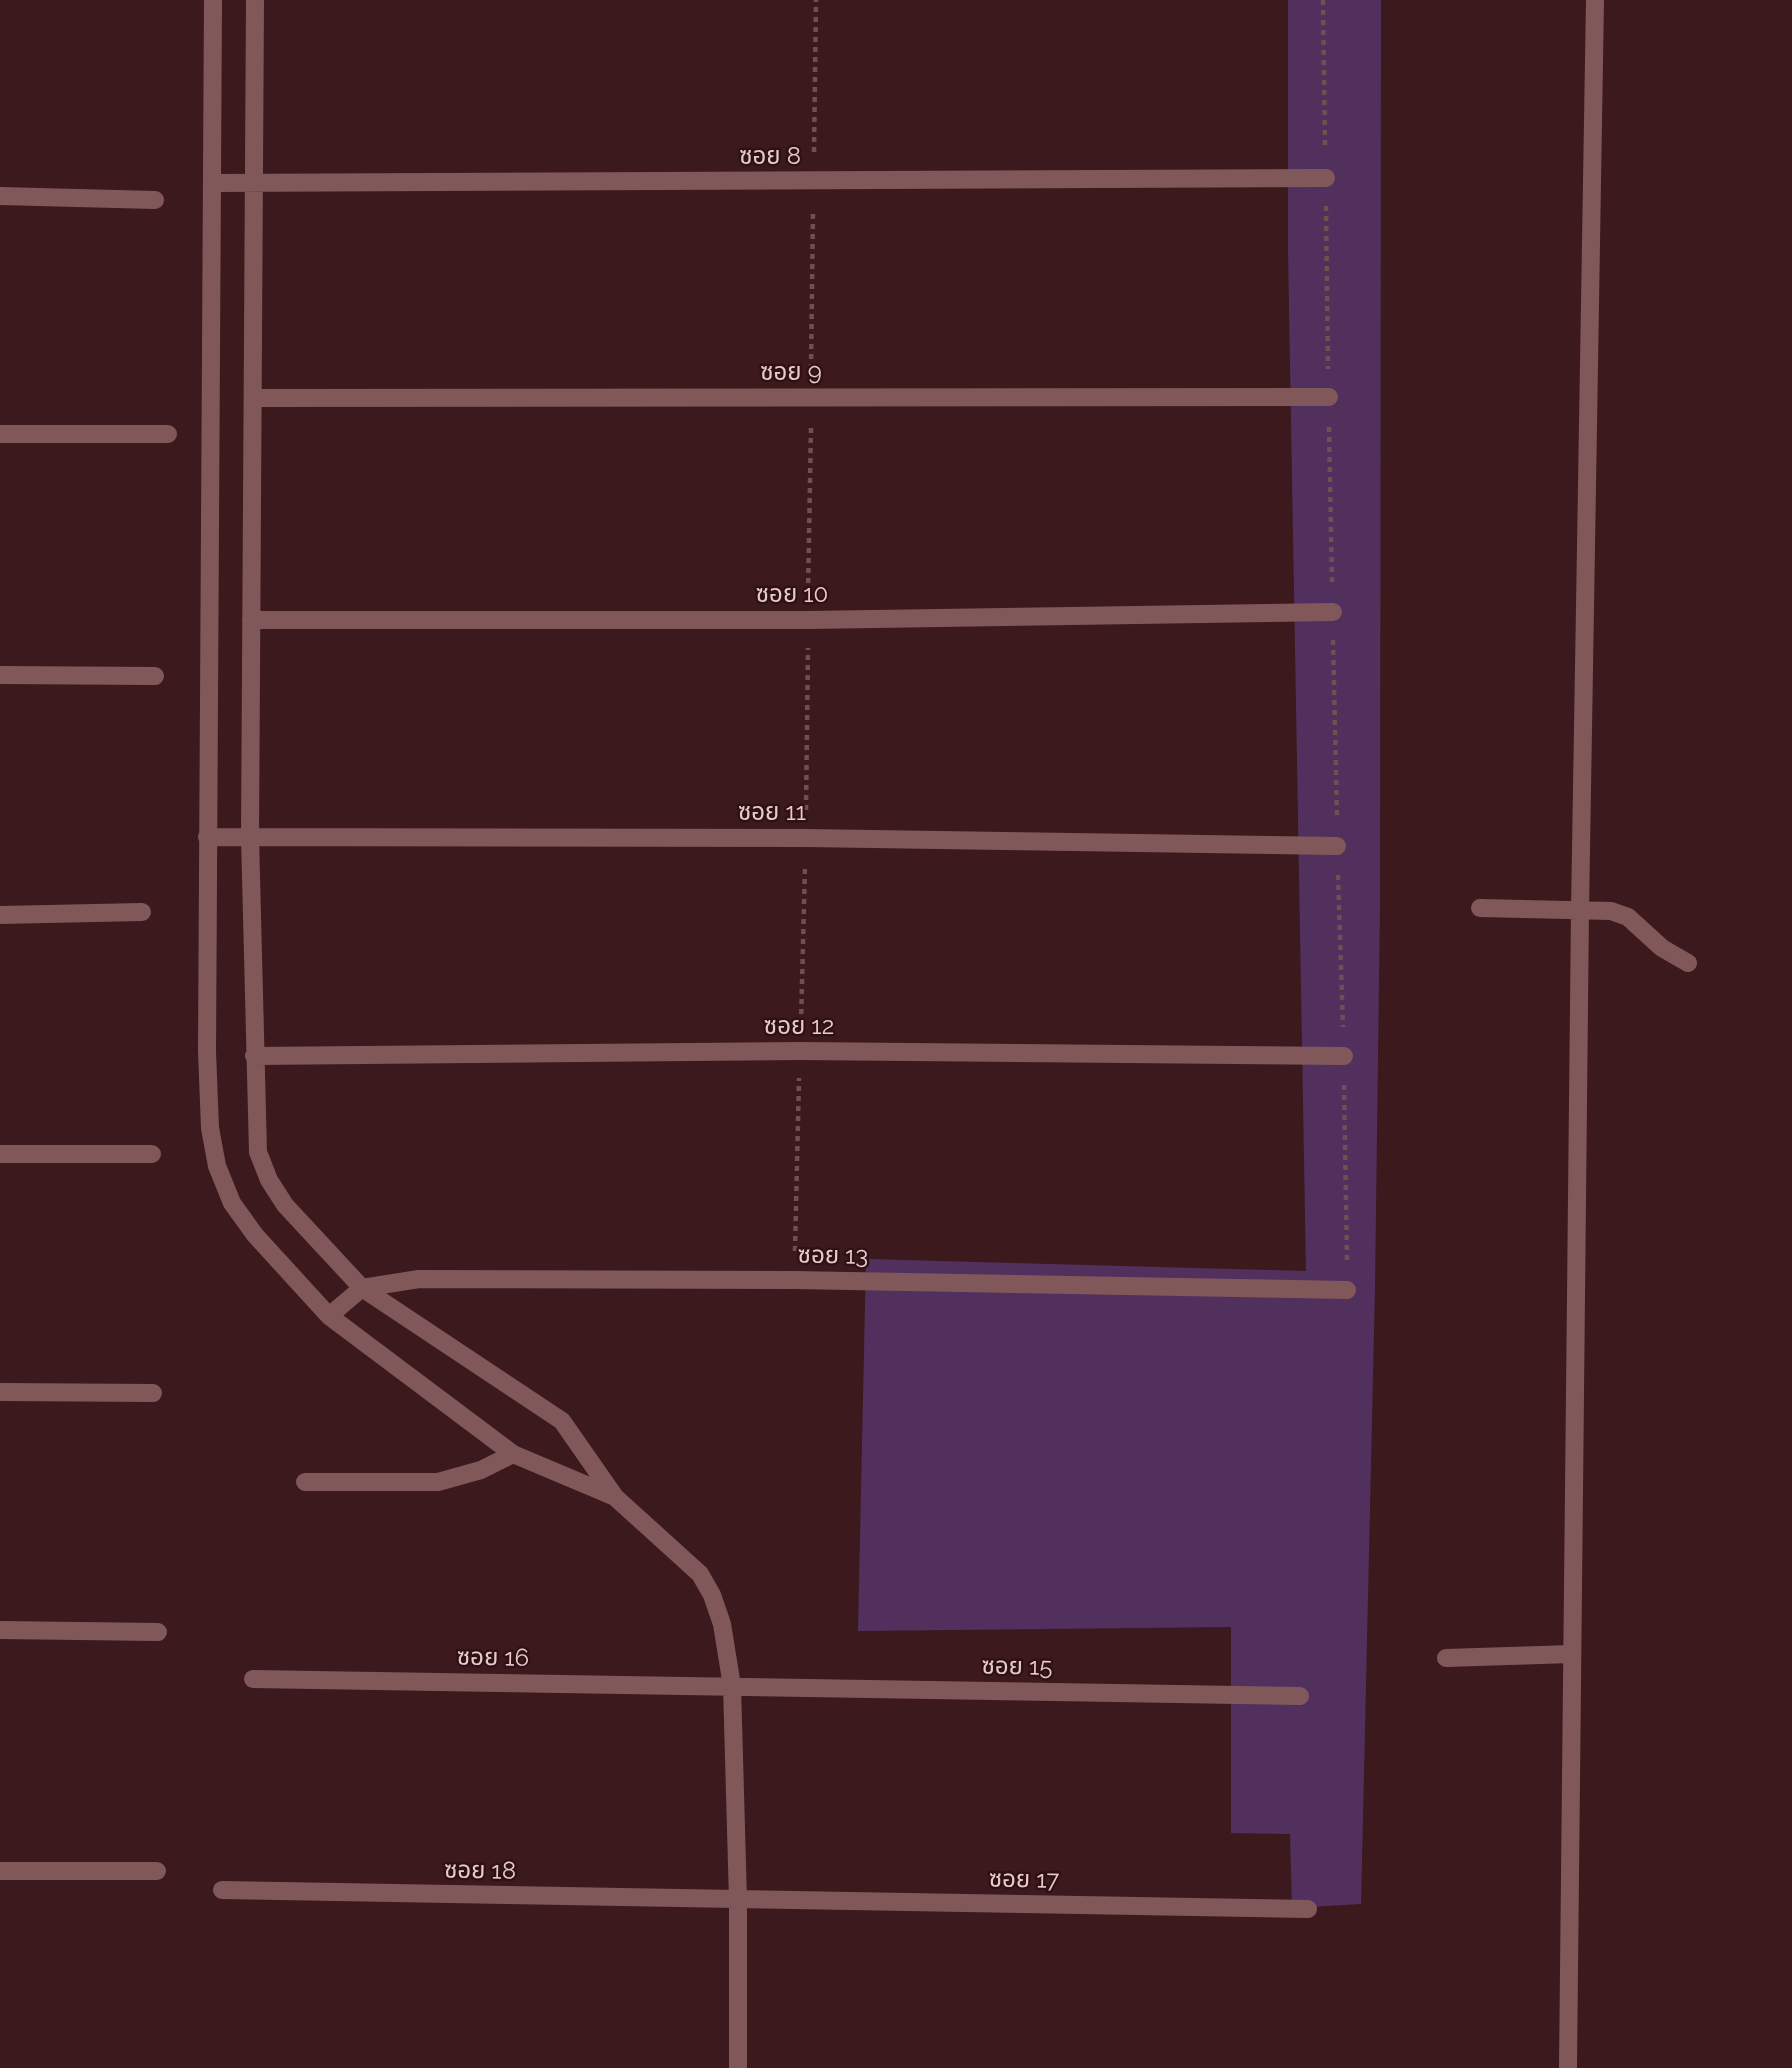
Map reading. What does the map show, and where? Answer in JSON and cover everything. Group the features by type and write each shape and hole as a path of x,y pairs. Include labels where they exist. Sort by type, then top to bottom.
{"street":[{"path":"213,0 214,183 207,837 208,1077 210,1128 218,1166 232,1203 255,1235 329,1316 513,1454 615,1497"},
{"path":"255,0 250,837 258,1152 269,1180 285,1205 362,1288 562,1421 615,1497 700,1574 712,1595 722,1624 732,1686 738,1900 738,2068"},
{"path":"1568,2068 1580,910 1595,0"},
{"name":"ซอย 8","path":"214,183 1325,178"},
{"path":"0,196 155,200"},
{"name":"ซอย 9","path":"254,398 1329,397"},
{"path":"0,434 167,434"},
{"name":"ซอย 10","path":"251,620 808,620 1333,612"},
{"path":"0,675 155,676"},
{"name":"ซอย 11","path":"207,837 806,838 1337,846"},
{"path":"1480,908 1611,911 1628,917 1662,948 1688,963"},
{"path":"0,915 142,912"},
{"name":"ซอย 12","path":"254,1056 814,1051 1344,1056"},
{"path":"0,1154 152,1154"},
{"name":"ซอย 13","path":"362,1288 419,1279 447,1279 780,1280 1347,1290"},
{"path":"329,1316 362,1288"},
{"path":"0,1392 153,1393"},
{"path":"305,1482 438,1482 481,1470 513,1454"},
{"path":"0,1630 158,1632"},
{"path":"1446,1658 1572,1654"},
{"name":"ซอย 16","path":"253,1679 732,1686"},
{"name":"ซอย 15","path":"732,1686 1300,1696"},
{"path":"0,1871 157,1871"},
{"name":"ซอย 18","path":"222,1890 738,1900"},
{"name":"ซอย 17","path":"738,1900 1308,1909"}],"path":[{"path":"1323,0 1347,1290"}],"shaded area":[{"path":"1288,0 1381,0 1380,902 1375,1286 1361,1904 1292,1908 1290,1834 1231,1833 1231,1627 858,1631 866,1259 1306,1271 1288,250"}]}
